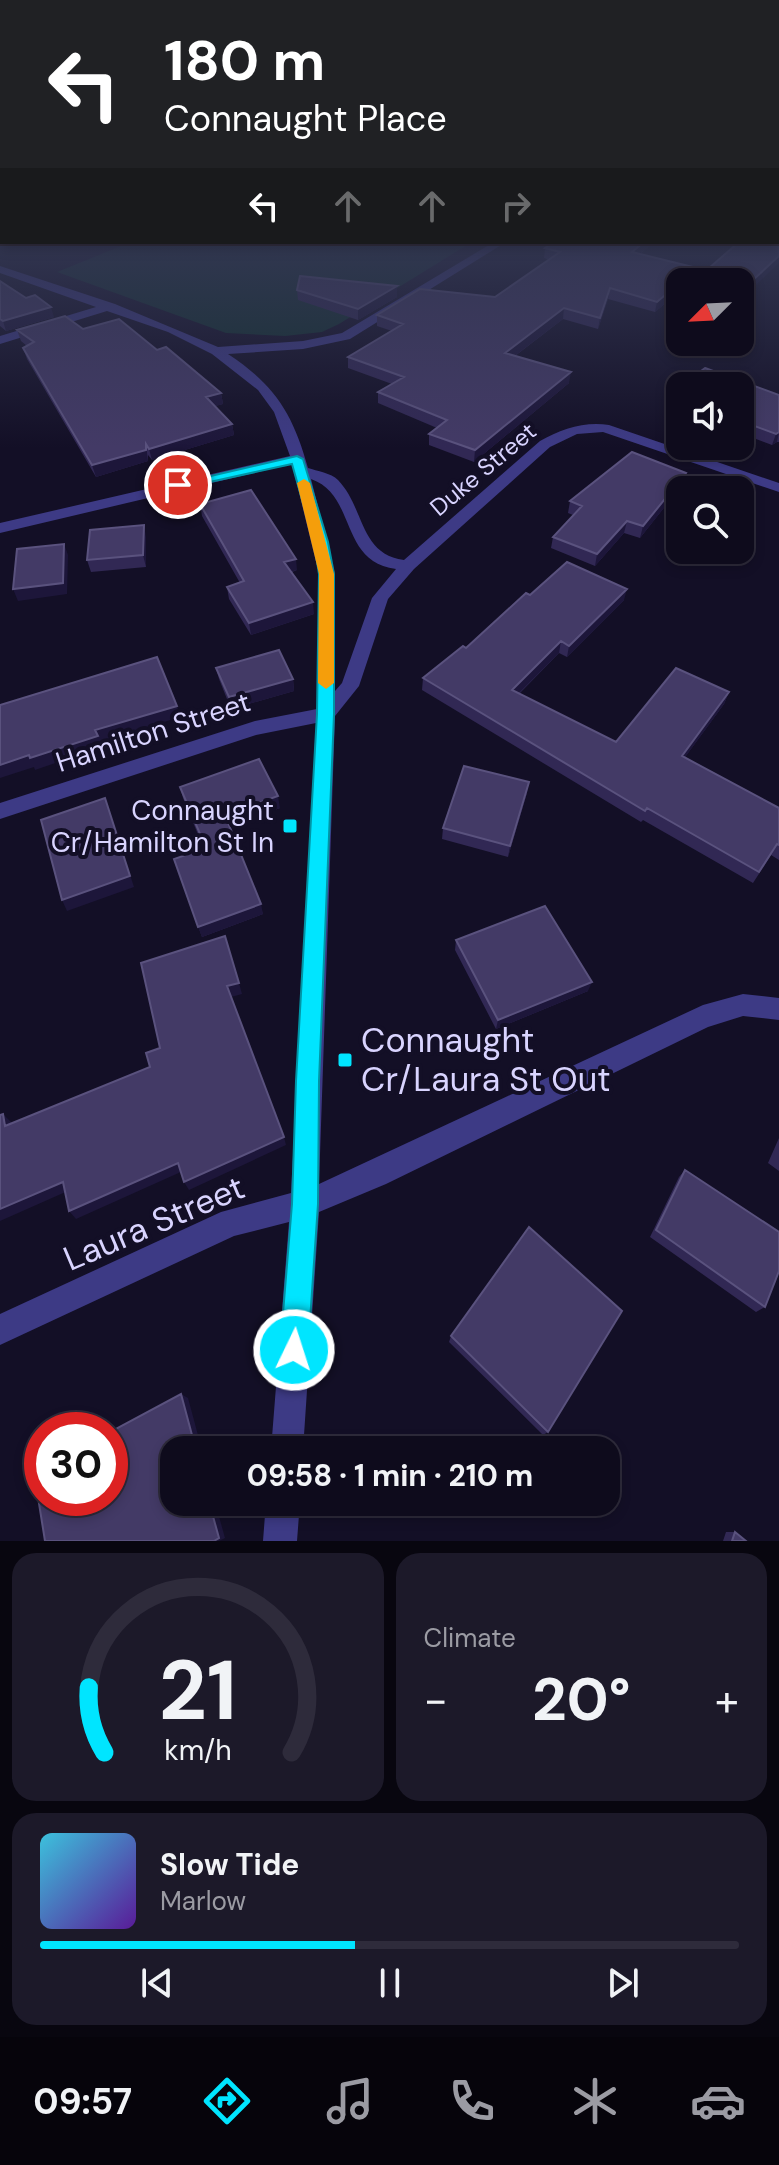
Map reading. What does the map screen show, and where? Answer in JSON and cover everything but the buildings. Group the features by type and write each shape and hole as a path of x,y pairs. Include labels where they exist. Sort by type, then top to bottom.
{"street":[{"path":"108,305 216,351 263,387 291,433 327,574 326,714 305,1204 288,1436"},
{"path":"216,351 303,345 346,336 397,305"},
{"path":"0,340 111,306"},
{"name":"Duke Street","path":"326,714 350,686 380,598 408,565 545,444 583,427 621,432 779,488"},
{"path":"0,528 298,465 331,481 349,509 365,546 383,562 408,565"},
{"name":"Hamilton Street","path":"0,811 255,728 326,714"},
{"name":"Laura Street","path":"0,1330 231,1222 305,1204 703,1017 743,1005 779,1009"},
{"path":"280,1541 282,1516"}],"green space":[{"path":"148,305 370,305 322,332 285,336 226,333"}],"slow traffic":[{"path":"304,483 327,574 326,683"}],"place":[{"name":"Connaught Cr/Hamilton St In","path":"290,826"},
{"name":"Connaught Cr/Laura St Out","path":"345,1060"}],"route":[{"path":"178,485 297,459 327,574 326,714 305,1204 294,1350"}]}
